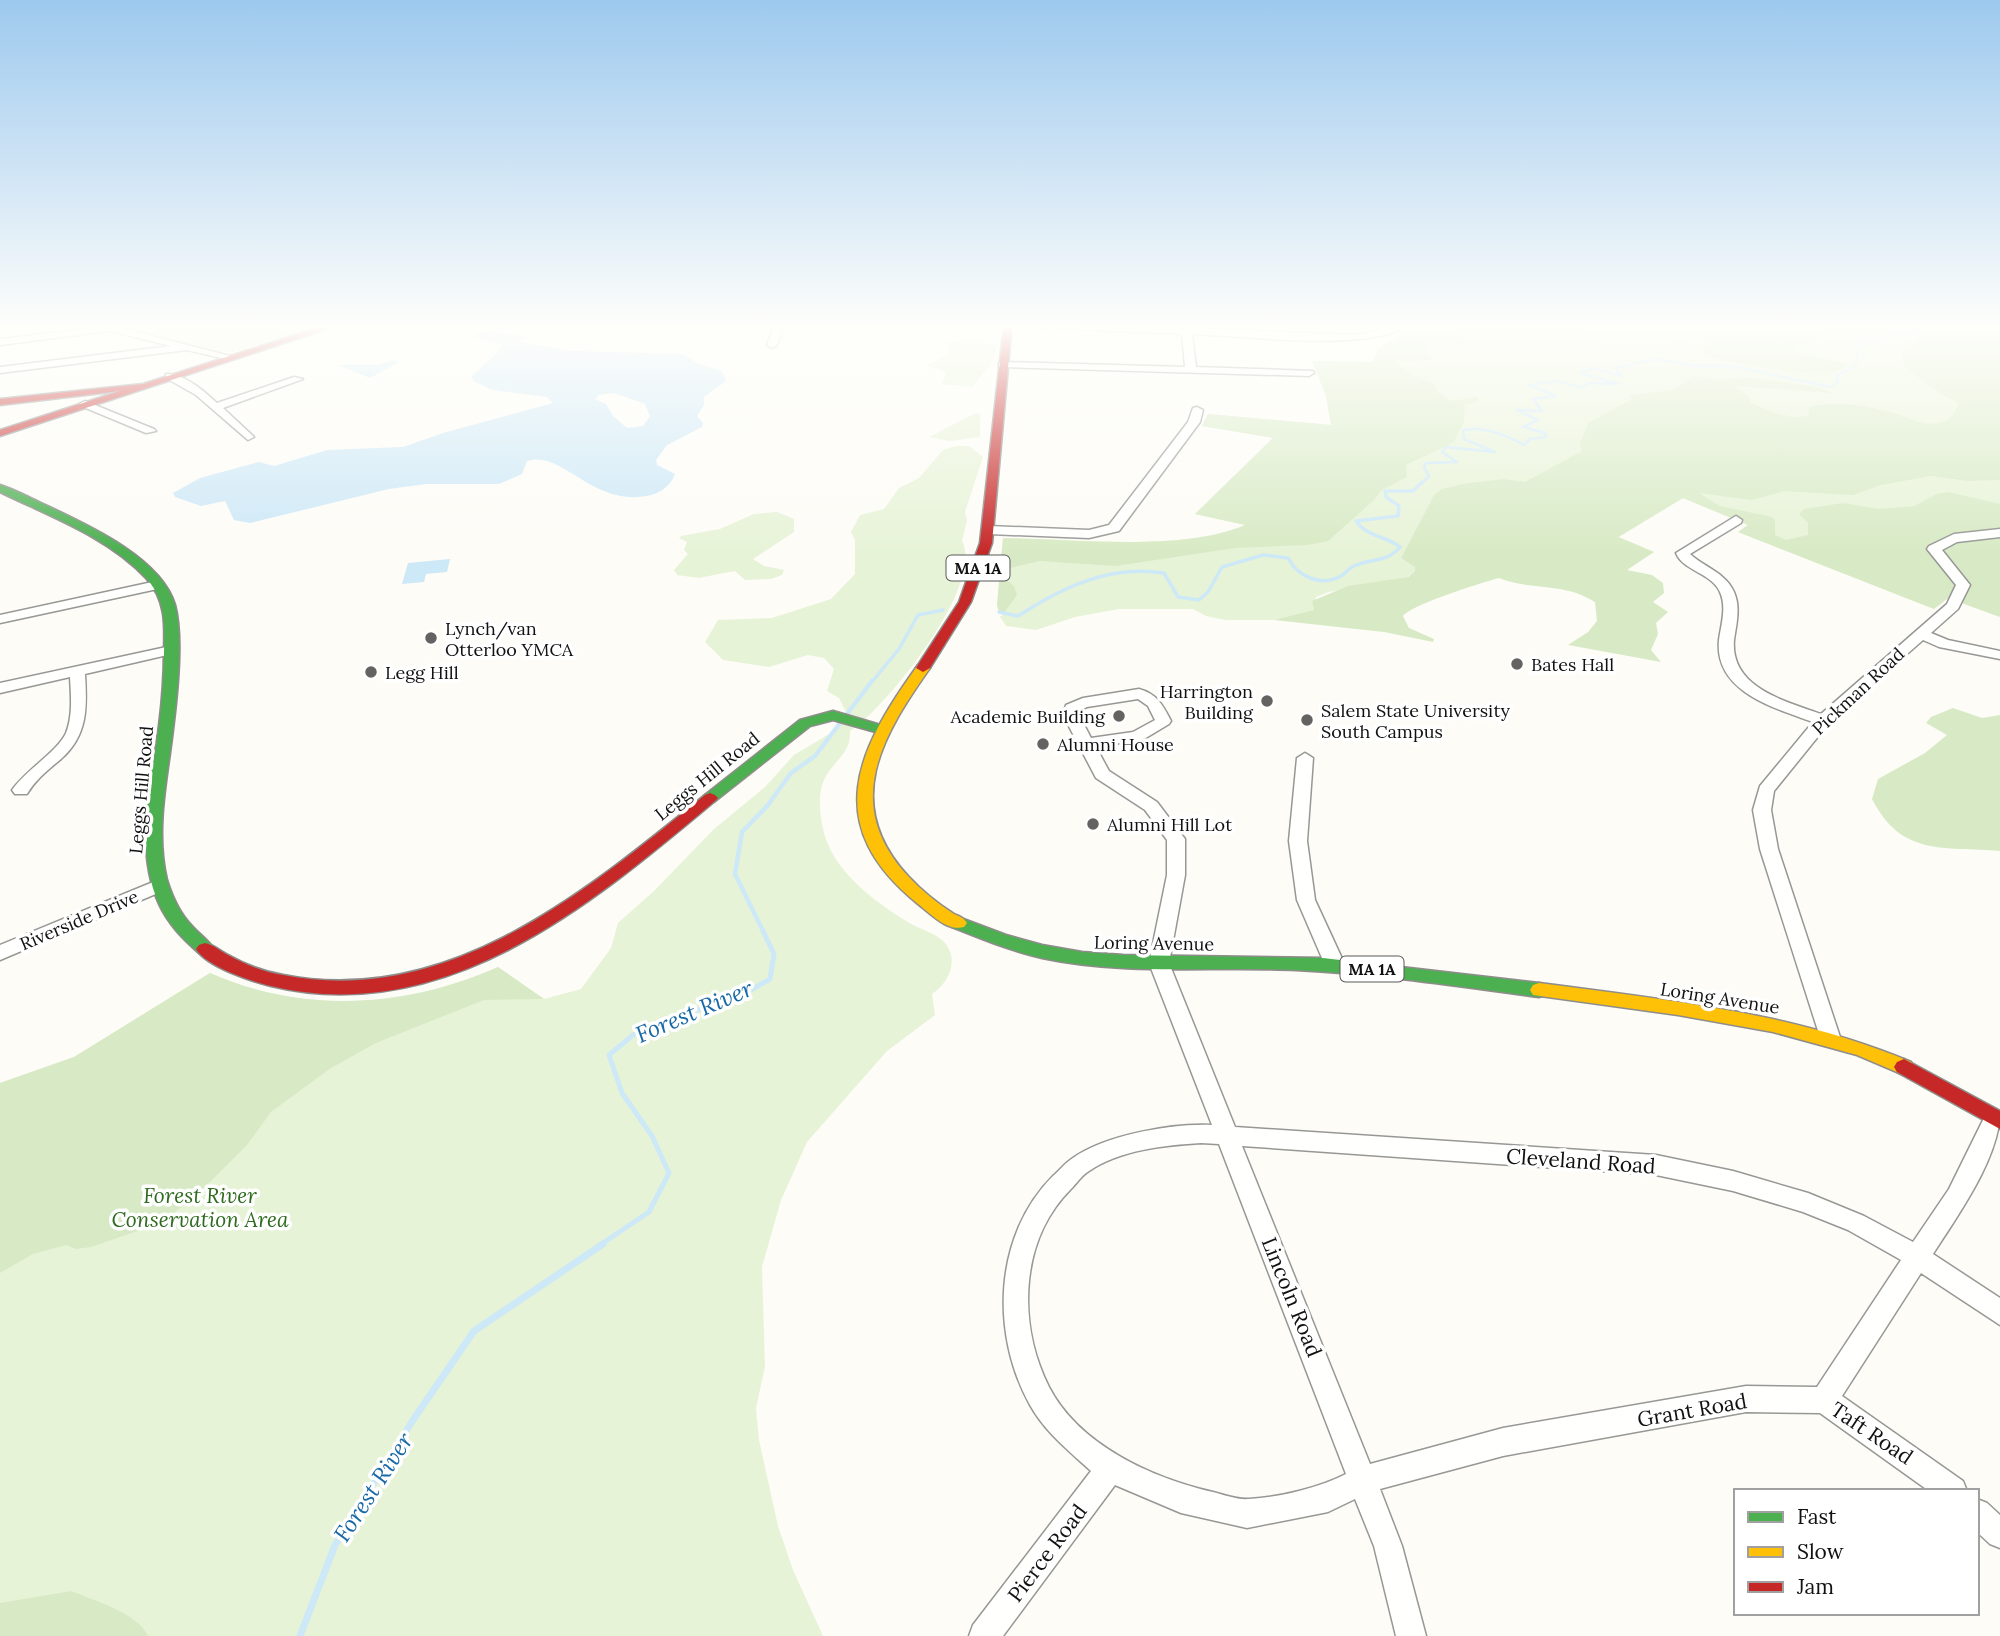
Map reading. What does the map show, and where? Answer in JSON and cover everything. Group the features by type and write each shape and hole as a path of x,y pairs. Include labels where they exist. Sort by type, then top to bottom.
{"main road":[{"path":"0,433 96,400"},
{"name":"Loring Avenue","path":"1000,400 989,530 974,580 953,625 879,729 864,779 866,811 883,854 911,889 941,911 978,932 1028,949 1085,960 1335,965 1530,988 1830,1037 1888,1060 1998,1120"},
{"path":"0,411 85,404"},
{"name":"Leggs Hill Road","path":"0,488 101,540 140,568 166,597 169,606 171,650 169,698 155,814 153,853 158,886 173,916 200,945 236,968 261,977 334,988 393,984 427,978 492,956 541,930 627,867 805,723 833,715 879,729"}],"street":[{"path":"208,400 248,437"},
{"path":"216,407 235,400"},
{"path":"85,404 150,431"},
{"path":"989,530 1089,534 1108,530 1118,523 1194,422 1197,410"},
{"path":"1735,520 1683,553 1684,557 1727,591 1730,614 1727,659 1733,672 1753,689 1823,720"},
{"name":"Pickman Road","path":"1830,1037 1781,892 1762,810 1766,790 1823,720 1953,606 1963,585 1934,549 1954,538 2000,533"},
{"path":"4,615 157,585"},
{"path":"1921,634 1944,644 2000,655"},
{"path":"0,688 171,650"},
{"path":"21,790 31,773 71,738 77,716 77,670"},
{"path":"1085,744 1145,733 1158,727 1163,721 1156,706 1147,696 1139,694 1083,703 1072,708 1072,715 1085,744 1102,774 1151,806 1176,839 1176,875 1159,963"},
{"path":"1306,758 1298,841 1306,900 1335,965"},
{"name":"Riverside Drive","path":"0,953 158,886"},
{"name":"Lincoln Road","path":"1159,963 1388,1546 1411,1636"},
{"path":"1824,1400 1957,1196 1998,1120"},
{"name":"Cleveland Road","path":"1110,1469 1060,1425 1040,1395 1023,1351 1016,1304 1016,1271 1027,1233 1046,1199 1081,1164 1124,1146 1162,1136 1201,1134 1656,1165 1731,1179 1854,1222 1918,1256 2000,1313"},
{"name":"Grant Road","path":"1110,1469 1181,1499 1247,1514 1328,1498 1363,1480 1503,1442 1746,1399 1824,1400"},
{"name":"Taft Road","path":"1824,1400 1950,1489"},
{"name":"Pierce Road","path":"984,1636 1110,1469"},
{"path":"1979,1515 2000,1534"}],"green space":[{"path":"1327,400 2000,400 2000,617 1948,598 1934,609 1738,532 1748,525 1683,498 1619,537 1654,552 1431,501 1401,558 1415,566 1415,571 1407,577 1316,597 1314,610 1301,616 1274,620 1225,620 1206,616 1193,609 1119,609 1075,617 1036,630 1006,626 1000,617 1004,613 999,612 997,605 1003,538 1159,541 1190,539 1245,525 1195,514 1273,438 1202,426 1208,414 1331,425"},
{"path":"1327,400 1478,400 1465,405 1464,422 1454,442 1406,465 1407,477 1382,490 1328,541 1307,545 1235,548 1116,566 1040,561 1010,568 1002,576 1014,586 1017,595 1004,613 999,612 997,605 1003,538 1160,541 1192,539 1245,525 1195,514 1273,438 1202,426 1208,414 1331,425"},
{"path":"1630,400 1750,400 1772,411 1794,417 1809,415 1809,407 1850,404 1929,424 1951,417 1959,403 1954,400 2000,400 2000,480 1967,481 1931,476 1881,485 1853,495 1784,491 1752,500 1699,493 1720,506 1772,517 1775,520 1775,535 1786,540 1808,535 1808,523 1799,514 1804,509 1843,503 1878,509 1914,506 1937,494 1948,492 2000,504 2000,617 1948,598 1934,609 1738,532 1748,525 1683,498 1618,537 1654,552 1627,570 1652,575 1663,583 1664,593 1653,602 1668,612 1656,623 1658,634 1651,650 1661,662 1568,645 1588,632 1597,621 1595,602 1560,589 1499,578 1433,600 1403,616 1409,628 1434,639 1433,642 1384,632 1274,620 1314,610 1312,601 1348,586 1408,577 1415,571 1415,567 1401,558 1434,495 1442,489 1462,484 1503,479 1525,482 1582,451 1580,444 1588,423"},
{"path":"976,413 980,414 980,437 950,441 929,437"},
{"name":"Forest River Conservation Area","path":"969,446 983,457 965,512 967,520 962,541 965,561 959,585 946,614 908,672 866,718 850,731 848,745 826,776 820,799 826,839 840,866 862,889 888,909 943,941 950,951 952,965 943,984 932,994 935,1015 887,1051 807,1142 781,1200 762,1267 765,1367 756,1408 759,1440 778,1526 793,1570 823,1636 0,1636 0,1083 74,1057 210,973 281,996 318,1000 391,998 463,981 498,967 544,999 581,989 611,948 618,923 654,891 713,830 765,787 794,755 831,733 846,712 839,698 827,691 834,669 824,658 808,655 769,667 723,660 705,642 718,620 772,618 831,599 855,574 855,540 851,532 860,515 884,509 899,488 919,478 943,450"},
{"path":"777,512 794,519 794,532 753,559 764,566 784,570 782,575 771,579 745,580 735,571 699,578 677,575 674,570 688,554 684,550 687,542 679,538 681,536 720,529 754,514"},
{"path":"1953,708 1982,718 2000,715 2000,851 1942,848 1910,840 1896,831 1872,799 1878,779 1925,753 1947,735 1926,723 1931,717"},
{"path":"498,967 544,999 484,1000 376,1043 331,1068 271,1112 247,1145 198,1194 161,1223 91,1247 76,1249 66,1245 33,1254 0,1273 0,1083 74,1057 210,973 281,995 354,1001 427,991"},
{"path":"71,1591 125,1614 143,1628 148,1636 0,1636 0,1603"}],"water":[{"path":"550,400 598,400 606,404 613,416 627,428 643,426 650,416 645,404 635,400 704,400 697,416 703,423 702,427 667,445 656,460 657,465 675,474 666,488 651,495 630,497 612,494 553,463 540,460 527,461 522,474 499,484 426,484 389,489 250,523 234,520 225,501 201,506 175,497 173,493 200,478 259,462 274,466 327,450 403,447 443,433 553,403"},
{"path":"450,559 447,572 426,574 424,582 402,584 408,563"}],"waterway":[{"name":"Forest River","path":"1421,484 1429,476 1424,467 1426,463 1457,462 1442,452 1446,447 1495,452 1464,439 1463,430 1495,432 1524,445 1530,439 1546,437 1545,433 1523,427 1538,420 1517,410 1542,411 1534,400"},
{"name":"Forest River","path":"999,612 1018,616 1069,588 1106,575 1124,572 1164,573 1178,597 1199,600 1208,592 1222,567 1263,555 1288,558 1292,565 1311,578 1333,579 1354,566 1390,556 1400,547 1371,534 1356,521 1398,516 1399,506 1386,497 1385,491 1413,491 1422,482"},
{"name":"Forest River","path":"871,683 899,649 918,615 943,610"},
{"name":"Forest River","path":"764,933 735,874 742,832 768,805 791,773 815,756 872,681"},
{"name":"Forest River","path":"600,1245 649,1212 669,1173 652,1136 622,1093 609,1055 639,1030 744,994 770,979 774,954 763,931"},
{"name":"Forest River","path":"300,1636 335,1545 413,1420 474,1331 603,1244"}],"traffic: fast":[{"path":"0,488 112,545 150,576 167,600 171,622 170,686 156,798 155,854 159,880 168,905 183,928 205,949"},
{"path":"710,798 805,723 833,715 879,729"},
{"path":"958,923 1001,940 1082,958 1354,967 1539,990"}],"traffic: slow":[{"path":"923,668 888,719 875,746 867,772 864,799 868,826 880,853 907,885 958,923"},
{"path":"1539,990 1678,1008 1773,1025 1863,1050 1904,1067"}],"traffic: jam":[{"path":"0,402 14,400"},
{"path":"0,433 101,400"},
{"path":"923,668 965,602 986,543 1000,400"},
{"path":"205,949 250,973 300,985 335,987 390,983 442,971 491,952 538,927 583,898 710,798"},
{"path":"1904,1067 2000,1121"}],"place":[{"name":"Lynch/van Otterloo YMCA","path":"431,638"},
{"name":"Bates Hall","path":"1517,664"},
{"name":"Legg Hill","path":"371,672"},
{"name":"Harrington Building","path":"1267,701"},
{"name":"Academic Building","path":"1119,716"},
{"name":"Salem State University South Campus","path":"1307,720"},
{"name":"Alumni House","path":"1043,744"},
{"name":"Alumni Hill Lot","path":"1093,824"}]}
